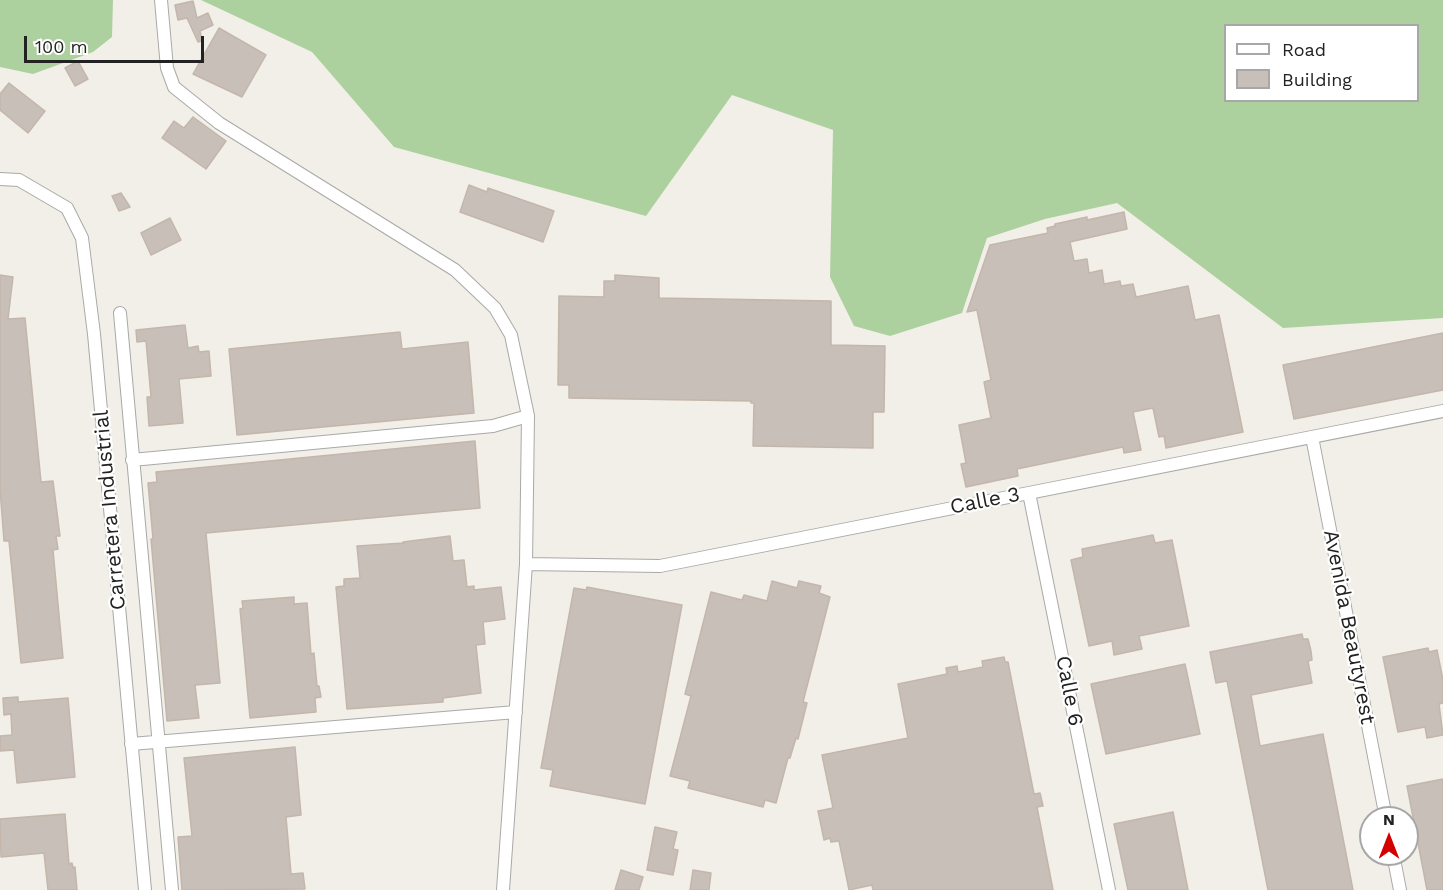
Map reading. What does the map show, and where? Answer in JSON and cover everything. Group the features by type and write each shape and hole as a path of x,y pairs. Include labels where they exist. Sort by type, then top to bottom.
{"street":[{"path":"161,0 167,68 174,87 219,123 455,270 495,308 511,335 528,416 526,564 503,890"},
{"name":"Carretera Industrial","path":"0,179 20,180 67,208 82,238 94,334 145,890"},
{"path":"120,313 172,890"},
{"name":"Calle 3","path":"526,564 660,566 1443,411"},
{"path":"132,460 493,426 528,416"},
{"name":"Avenida Beautyrest","path":"1312,437 1384,806"},
{"name":"Calle 6","path":"1029,493 1109,890"},
{"path":"131,744 516,712"},
{"path":"1395,866 1400,890"}],"green space":[{"path":"0,0 113,0 112,37 93,52 33,74 0,67"},
{"path":"201,0 1443,0 1443,318 1283,328 1117,203 1045,219 987,238 962,313 890,336 854,326 830,277 833,130 732,95 646,216 394,147 312,52"}],"building":[{"path":"193,1 197,18 208,13 213,25 200,31 202,41 198,42 187,18 178,20 175,5"},
{"path":"219,28 266,55 242,97 193,74"},
{"path":"78,61 88,79 75,86 65,68"},
{"path":"9,83 45,111 28,133 0,110 0,94"},
{"path":"193,117 226,141 206,169 162,138 174,121 184,128"},
{"path":"469,185 487,192 488,188 554,211 543,242 460,212"},
{"path":"121,193 130,207 119,211 112,196"},
{"path":"1124,212 1127,229 1070,242 1074,261 1087,259 1089,273 1102,270 1104,284 1120,281 1121,286 1133,284 1136,297 1188,286 1195,320 1219,315 1243,432 1166,448 1164,436 1159,437 1153,408 1133,412 1141,450 1124,453 1123,447 1017,469 1018,476 966,487 961,464 966,463 959,425 991,418 984,382 991,380 977,310 967,312 990,245 1048,233 1047,228 1055,224"},
{"path":"170,218 181,240 151,255 141,233"},
{"path":"0,275 13,277 8,319 25,318 41,482 53,481 60,536 56,536 58,549 53,550 63,658 21,663 9,541 4,541 0,489"},
{"path":"615,275 659,278 659,298 831,301 831,345 885,346 884,412 873,412 873,448 753,446 754,403 751,401 569,398 569,385 558,385 559,296 604,297 604,281 615,281"},
{"path":"185,325 188,348 198,346 199,352 209,351 211,376 179,379 183,423 149,426 147,397 151,397 146,341 137,342 136,330"},
{"path":"400,332 402,349 468,342 474,413 237,435 229,349"},
{"path":"1443,333 1443,390 1294,419 1283,365"},
{"path":"475,441 480,508 206,533 220,683 195,685 199,718 167,721 148,483 157,482 156,472"},
{"path":"1153,535 1155,543 1172,540 1189,626 1139,636 1142,649 1114,655 1112,641 1089,646 1071,560 1083,557 1082,549"},
{"path":"450,536 453,561 464,560 467,587 474,586 474,590 501,587 505,619 483,622 485,644 476,645 481,693 443,698 443,702 347,709 336,587 344,586 344,579 360,578 357,546 404,543"},
{"path":"772,581 797,588 799,581 821,586 819,593 830,597 803,702 807,703 798,739 796,738 790,758 788,758 776,803 765,800 763,807 688,788 690,781 670,776 691,696 685,694 711,592 742,600 744,595 767,601"},
{"path":"587,587 682,605 645,804 550,786 553,770 541,768 574,588 586,590"},
{"path":"294,597 294,604 307,603 311,654 314,653 317,686 319,686 321,697 315,698 316,712 250,718 240,609 243,608 242,601"},
{"path":"1302,634 1303,639 1308,639 1311,651 1312,660 1308,661 1312,683 1251,695 1260,746 1323,734 1353,890 1268,890 1227,681 1216,683 1210,652"},
{"path":"1428,648 1429,652 1437,650 1443,680 1443,703 1439,704 1443,735 1427,738 1425,727 1398,732 1383,657"},
{"path":"1004,657 1005,662 1008,662 1034,794 1040,793 1043,806 1037,807 1053,890 873,890 872,885 849,890 839,841 831,842 830,838 824,840 818,811 833,808 822,755 908,738 898,684 947,674 946,668 957,666 958,672 983,667 982,661"},
{"path":"1185,664 1200,734 1106,754 1091,684"},
{"path":"18,697 18,702 68,698 75,777 17,783 14,750 0,751 0,736 12,735 11,714 4,715 3,698"},
{"path":"295,747 301,815 286,817 291,874 303,873 305,889 182,890 178,837 192,836 184,758"},
{"path":"1443,779 1443,890 1427,890 1419,848 1419,806 1411,806 1407,786"},
{"path":"1173,812 1188,890 1128,890 1114,824"},
{"path":"65,814 69,864 72,863 73,868 75,867 77,890 48,890 44,853 1,857 0,819"},
{"path":"655,827 677,832 673,849 678,850 673,875 647,870"},
{"path":"621,870 643,877 639,890 615,890"},
{"path":"693,870 711,873 709,890 690,890"}]}
